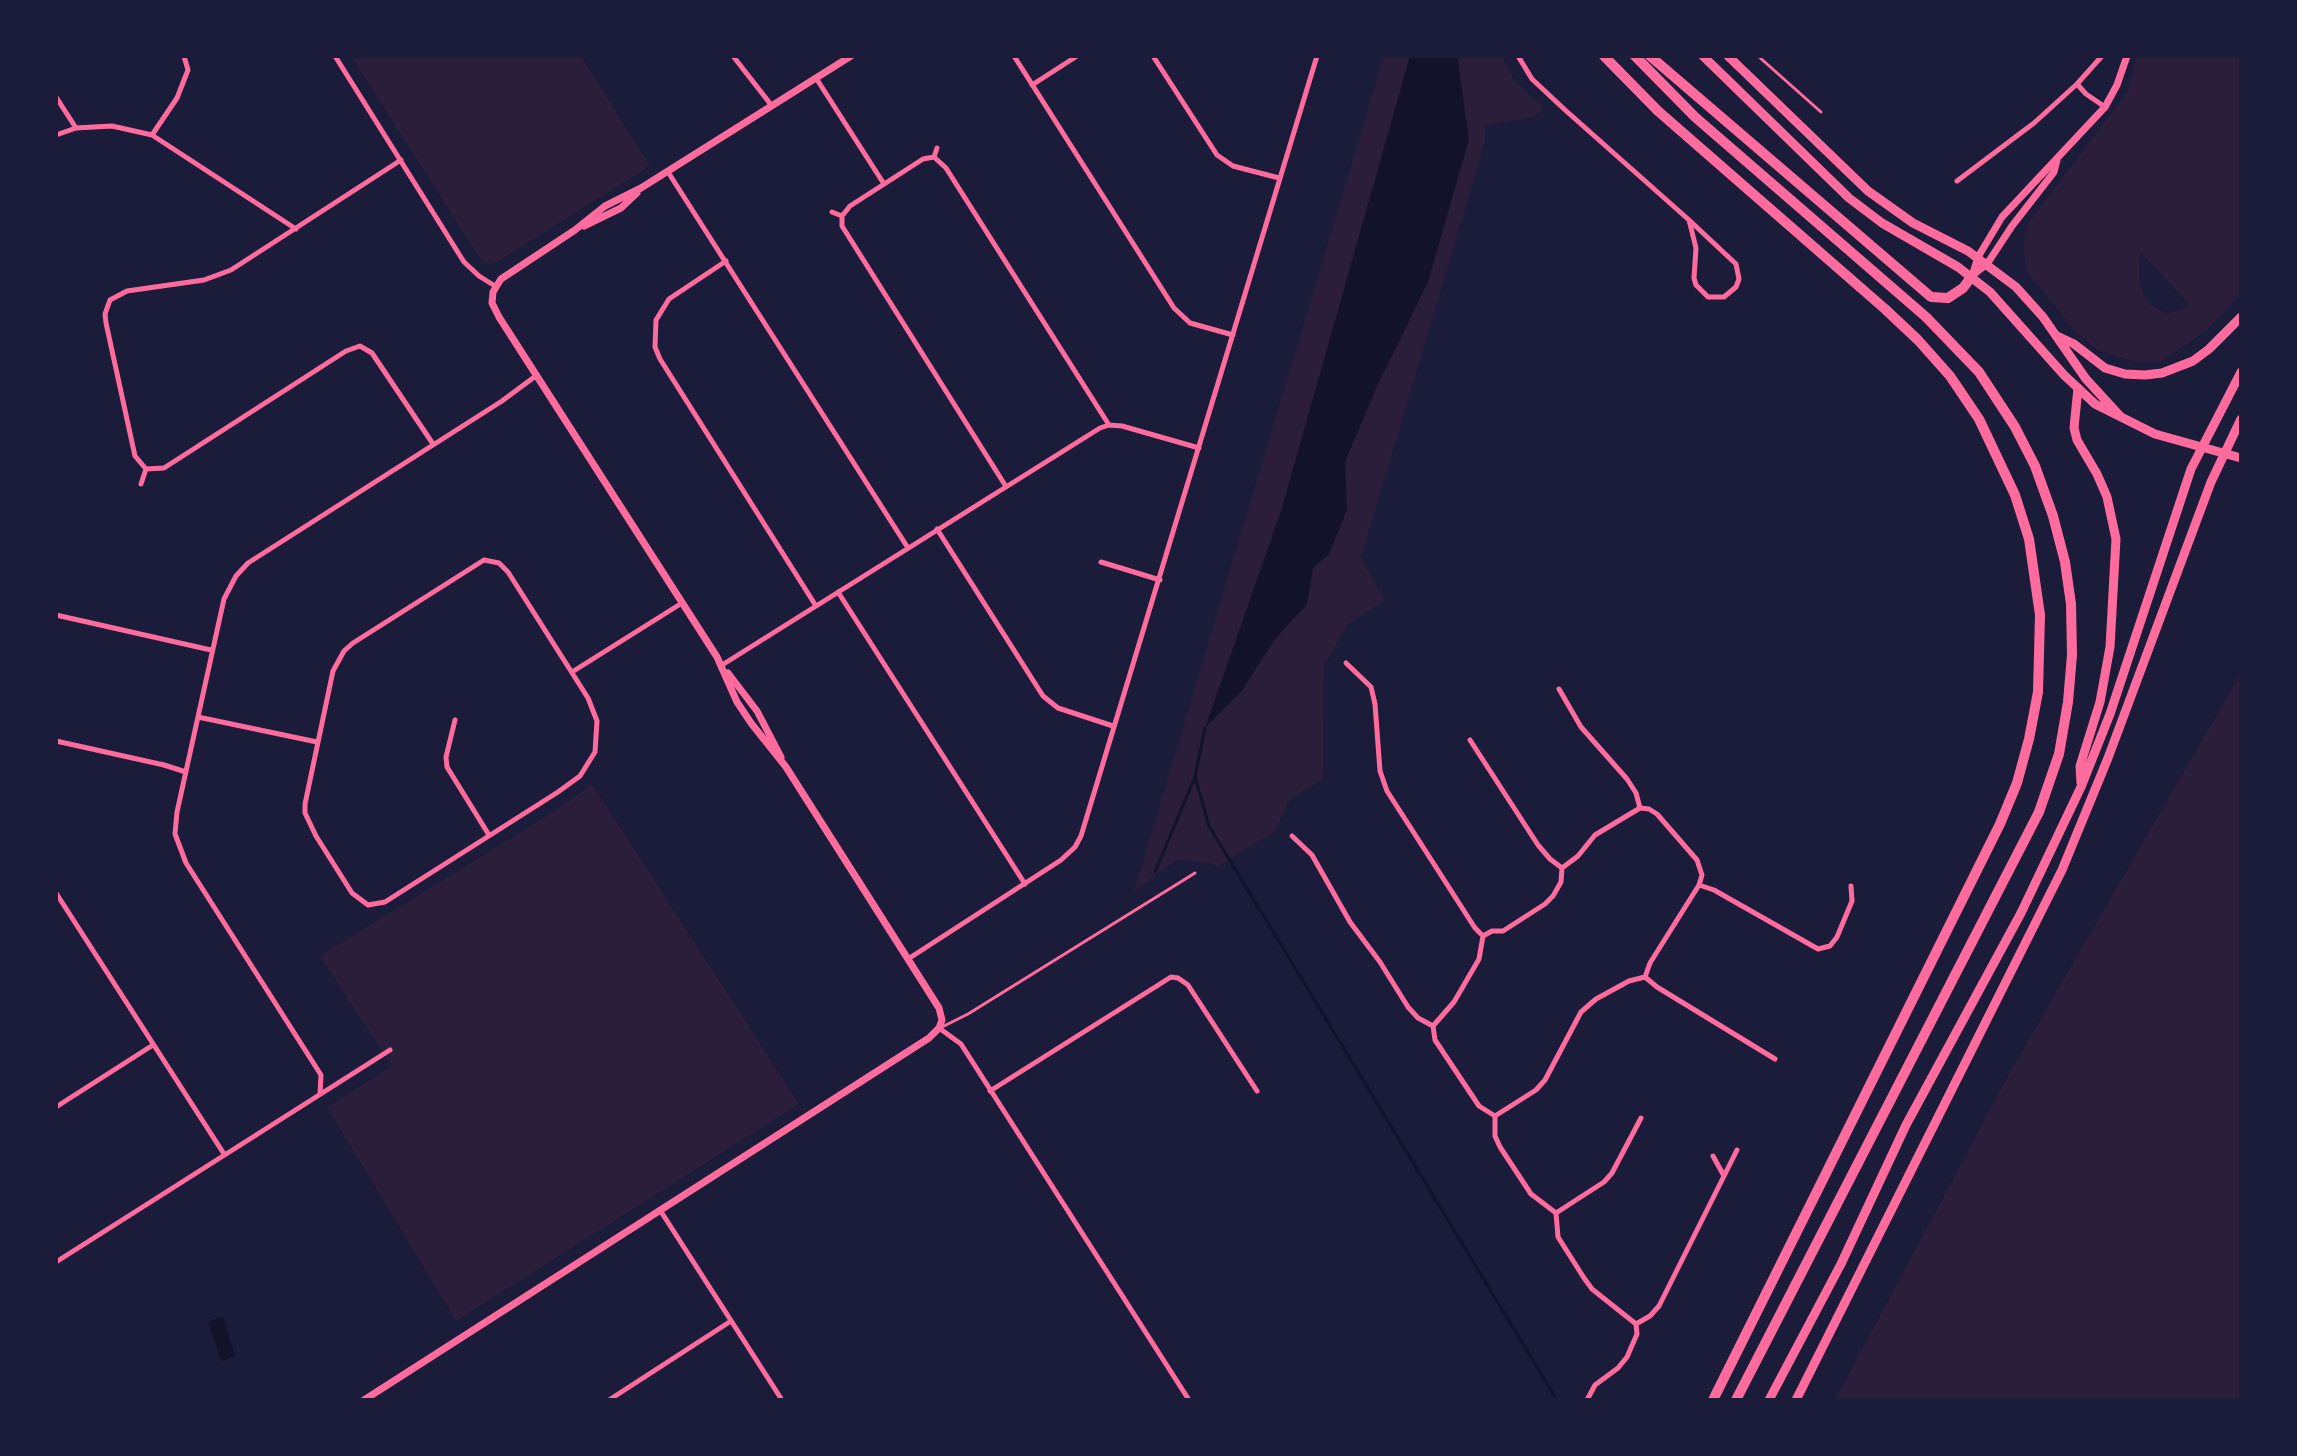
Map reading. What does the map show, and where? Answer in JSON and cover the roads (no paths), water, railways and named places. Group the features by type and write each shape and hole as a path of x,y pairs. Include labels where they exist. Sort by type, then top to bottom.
{"highway":[{"path":"1604,56 1658,111 1885,309 1950,376 1979,419 2015,495 2029,539 2040,615 2038,692 2017,783 2000,824 1713,1400"},
{"path":"1635,56 1706,126 1937,327 1979,372 2015,427 2035,466 2053,516 2065,562 2071,604 2072,655 2068,702 2059,754 2039,812 1736,1400"},
{"path":"1650,56 1931,297 1948,298 1963,288 1972,276"}],"main road":[{"path":"1703,56 1849,198 1882,223 1972,276 2010,312 2078,388 2107,412 2145,429 2241,458"},
{"path":"1728,56 1868,191 1913,223 1978,257 2029,300 2086,379 2121,417"},
{"path":"2057,336 2074,344 2105,368 2125,374 2145,375 2162,373 2193,361 2241,317"},
{"path":"1769,1400 1841,1264 1906,1125 2021,913 2081,787 2110,714 2191,469 2241,372"},
{"path":"2078,388 2074,428 2077,440 2107,497 2116,539 2110,647 2100,702 2080,766 2081,787"},
{"path":"1796,1400 2022,956 2062,870 2126,711 2211,482 2240,422"}],"street":[{"path":"152,135 177,98 188,70 184,56"},
{"path":"335,56 464,262 495,286"},
{"path":"733,56 772,106"},
{"path":"370,1398 929,1038 939,1028 941,1013 908,959 786,767 737,702 722,665 495,309 492,297 495,286 518,267 575,230 615,199 668,172 851,56"},
{"path":"1014,56 1174,308 1190,323 1233,335"},
{"path":"1032,85 1077,56"},
{"path":"1153,56 1217,155 1233,166 1279,178"},
{"path":"908,959 1061,860 1075,847 1081,836 1317,56"},
{"path":"1518,56 1532,79 1689,220 1736,264 1736,287 1724,297 1708,297 1696,285 1696,248 1689,220"},
{"path":"1957,181 2034,123 2102,56"},
{"path":"1972,276 1978,257 2002,217 2105,107 2127,56"},
{"path":"816,78 884,184"},
{"path":"2077,84 2105,107"},
{"path":"56,97 76,128"},
{"path":"56,135 76,128 112,126 152,135 175,147 296,229"},
{"path":"934,157 937,148"},
{"path":"934,157 923,159 850,206 842,216 845,232 1005,485"},
{"path":"934,157 946,168 1109,425"},
{"path":"1972,276 1987,264 2054,172 2058,159"},
{"path":"146,469 135,456 106,323 105,314 110,300 127,291 217,276 401,160"},
{"path":"668,172 908,548"},
{"path":"832,212 842,216"},
{"path":"726,261 669,299 656,320 655,347 816,606"},
{"path":"357,336 360,346 372,353 433,444"},
{"path":"146,469 164,468 346,351 360,346"},
{"path":"320,1094 321,1075 180,852 175,824 226,591 248,563 502,401 537,375"},
{"path":"722,665 1091,432 1109,425 1122,426 1199,448"},
{"path":"141,484 146,469"},
{"path":"937,529 1043,696 1058,708 1113,726"},
{"path":"493,560 508,572 572,672 588,698 597,721 597,739 588,765 580,776 385,902 368,905 352,893 305,813 333,671 344,651 478,562 493,560"},
{"path":"1101,562 1160,580"},
{"path":"838,592 1025,884"},
{"path":"572,672 682,603"},
{"path":"56,615 212,650"},
{"path":"1346,663 1371,687 1380,771 1387,791 1483,936"},
{"path":"1559,689 1581,727 1627,779 1636,793 1640,808"},
{"path":"198,717 317,742"},
{"path":"455,720 446,757 447,767 489,835"},
{"path":"1470,740 1538,845 1562,868"},
{"path":"56,741 186,772"},
{"path":"1483,936 1492,931 1503,931 1545,904 1561,882 1562,868 1578,856 1595,835 1640,808"},
{"path":"1640,808 1657,814 1697,860 1702,875 1699,885 1650,963 1645,977"},
{"path":"1292,836 1312,855 1350,922 1408,1007 1418,1018 1433,1026"},
{"path":"1699,885 1714,890 1818,949 1830,946 1837,937 1852,901 1851,886"},
{"path":"56,893 224,1155"},
{"path":"1483,936 1479,959 1454,1002 1433,1026 1435,1040 1479,1106 1495,1116"},
{"path":"990,1091 1171,977 1188,985 1257,1091"},
{"path":"1645,977 1775,1059"},
{"path":"1495,1116 1536,1090 1545,1080 1581,1012 1596,999 1629,981 1645,977"},
{"path":"939,1028 961,1044 1189,1400"},
{"path":"56,1107 153,1045"},
{"path":"56,1262 390,1050"},
{"path":"1495,1116 1495,1136 1500,1147 1531,1194 1556,1213 1558,1237 1584,1278 1592,1289 1636,1324 1637,1334 1627,1357 1595,1385 1587,1398"},
{"path":"1556,1213 1604,1182 1612,1173 1641,1118"},
{"path":"1636,1324 1659,1306 1737,1150"},
{"path":"1713,1156 1724,1177"},
{"path":"660,1210 782,1400"},
{"path":"609,1400 731,1321"}],"lane":[{"path":"1758,56 1821,112"},
{"path":"939,1028 960,1019 1195,873"}],"waterway":[{"path":"1155,872 1195,777 1205,728"},
{"path":"1195,777 1209,826 1557,1400"}]}
